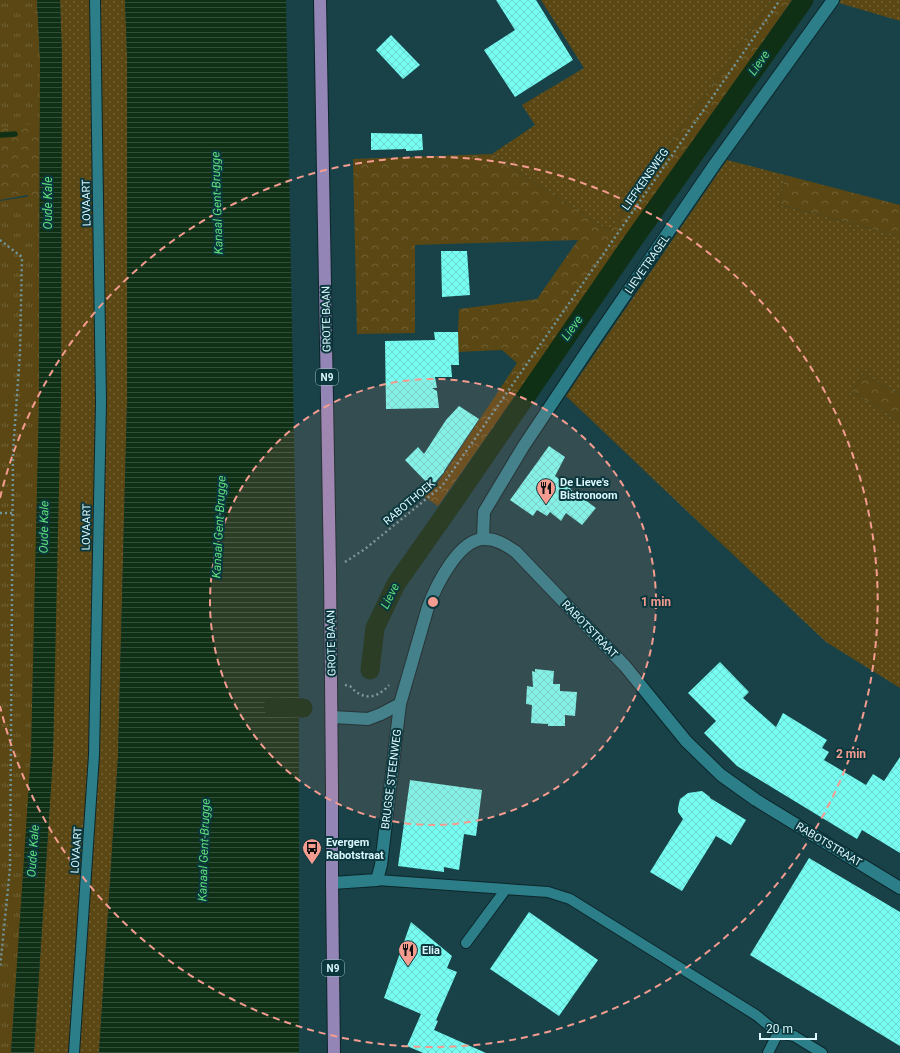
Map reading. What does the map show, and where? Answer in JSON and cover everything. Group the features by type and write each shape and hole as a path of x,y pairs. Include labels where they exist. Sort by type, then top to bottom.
{"main road":[{"name":"GROTE BAAN","path":"320,0 331,685"},
{"name":"N9","path":"331,685 334,1053"}],"street":[{"name":"LIEVETRAGEL","path":"483,538 484,512 523,447 588,348 711,171 833,0"},
{"path":"332,716 368,719 400,704 428,607 433,595 454,559 462,550 473,542 483,538"},
{"name":"RABOTSTRAAT","path":"483,538 502,542 516,552 626,666 686,741 721,775 756,800 900,888"},
{"name":"BRUGSE STEENWEG","path":"377,880 381,865 400,704"},
{"path":"332,883 377,880"}],"lane":[{"name":"LOVAART","path":"74,1053 94,747 101,402 94,0"},
{"path":"377,880 548,892 570,899 756,1015 778,1033 794,1036 822,1053"},
{"path":"466,942 506,889"},
{"path":"768,1053 778,1033"}],"path":[{"name":"LIEFKENSWEG","path":"523,368 780,0"},
{"path":"0,240 22,257 20,353 13,452 10,868 0,968"},
{"name":"RABOTHOEK","path":"330,571 365,549 442,486 523,368"},
{"path":"0,513 12,513"},
{"path":"331,685 350,686 356,693 369,697 378,695 386,689 392,682 396,673 410,670"}],"green space":[{"path":"0,0 37,0 40,58 39,401 31,753 15,997 8,999 0,981 0,573 31,353 28,195 0,200"},
{"path":"0,0 33,0 40,58 40,123 0,128"},
{"path":"60,0 125,0 127,56 127,402 118,757 99,1053 34,1053 53,754 62,57"},
{"path":"541,0 772,0 609,231 492,154 535,125 522,105 584,68"},
{"path":"772,0 792,0 438,506 423,496 435,487 517,363 502,350 457,352 459,309 537,299 578,240 415,245 415,333 357,334 353,159 492,154 609,231"},
{"path":"841,0 900,0 900,21 839,3"},
{"path":"727,160 785,175 780,205 900,236 900,394 863,374 852,392 900,421 900,688 826,642 566,396"},
{"path":"785,175 900,205 900,236 780,205"},
{"path":"39,195 39,401 31,753 11,1053 0,1053 0,201"},
{"path":"863,374 900,394 900,421 852,392"}],"water":[{"name":"Oude Kale","path":"37,0 60,0 62,57 61,401 53,754 34,1053 11,1053 31,753 39,401 40,58"},
{"name":"Kanaal Gent-Brugge","path":"125,0 286,0 299,707 299,1053 99,1053 118,757 127,402 127,56"}],"building":[{"path":"496,0 536,0 573,60 515,97 484,50 515,30"},
{"path":"391,35 420,65 403,79 376,50"},
{"path":"371,133 422,134 423,150 371,150"},
{"path":"441,251 467,251 470,295 442,297"},
{"path":"434,332 458,332 459,365 451,365 452,377 435,377 437,388 432,388 437,391 439,408 386,409 385,341 435,340"},
{"path":"459,406 479,419 444,472 431,487 405,460 418,447 424,454 446,420"},
{"path":"549,446 565,457 555,476 596,508 582,525 566,513 561,521 550,512 547,516 537,510 533,516 510,500"},
{"path":"720,662 749,692 743,698 776,727 783,713 827,740 822,748 829,752 824,760 866,785 873,774 884,781 900,757 900,853 862,830 857,839 737,766 704,733 716,721 688,693"},
{"path":"535,669 554,671 553,684 560,684 560,691 577,692 575,716 565,715 565,726 548,726 548,724 531,723 532,705 526,704 527,686 533,687 532,671 535,672"},
{"path":"410,780 482,790 476,836 464,834 459,870 444,867 444,872 398,866"},
{"path":"702,791 710,798 746,820 731,845 716,836 682,891 650,872 683,819 678,812 680,799 688,793"},
{"path":"809,858 900,912 900,1046 750,955"},
{"path":"529,912 598,960 559,1016 490,969"},
{"path":"411,922 452,956 447,968 457,972 436,1020 438,1021 434,1030 486,1053 423,1053 407,1046 421,1014 384,998"}],"waterway":[{"name":"Lieve","path":"370,670 375,628 396,584 632,242 804,0"},
{"path":"0,135 15,134"},
{"name":"Lieve","path":"273,707 303,708"}],"place":[{"name":"De Lieve's Bistronoom","path":"546,505"},
{"name":"Evergem Rabotstraat","path":"312,865"},
{"name":"Elia","path":"408,967"}]}
